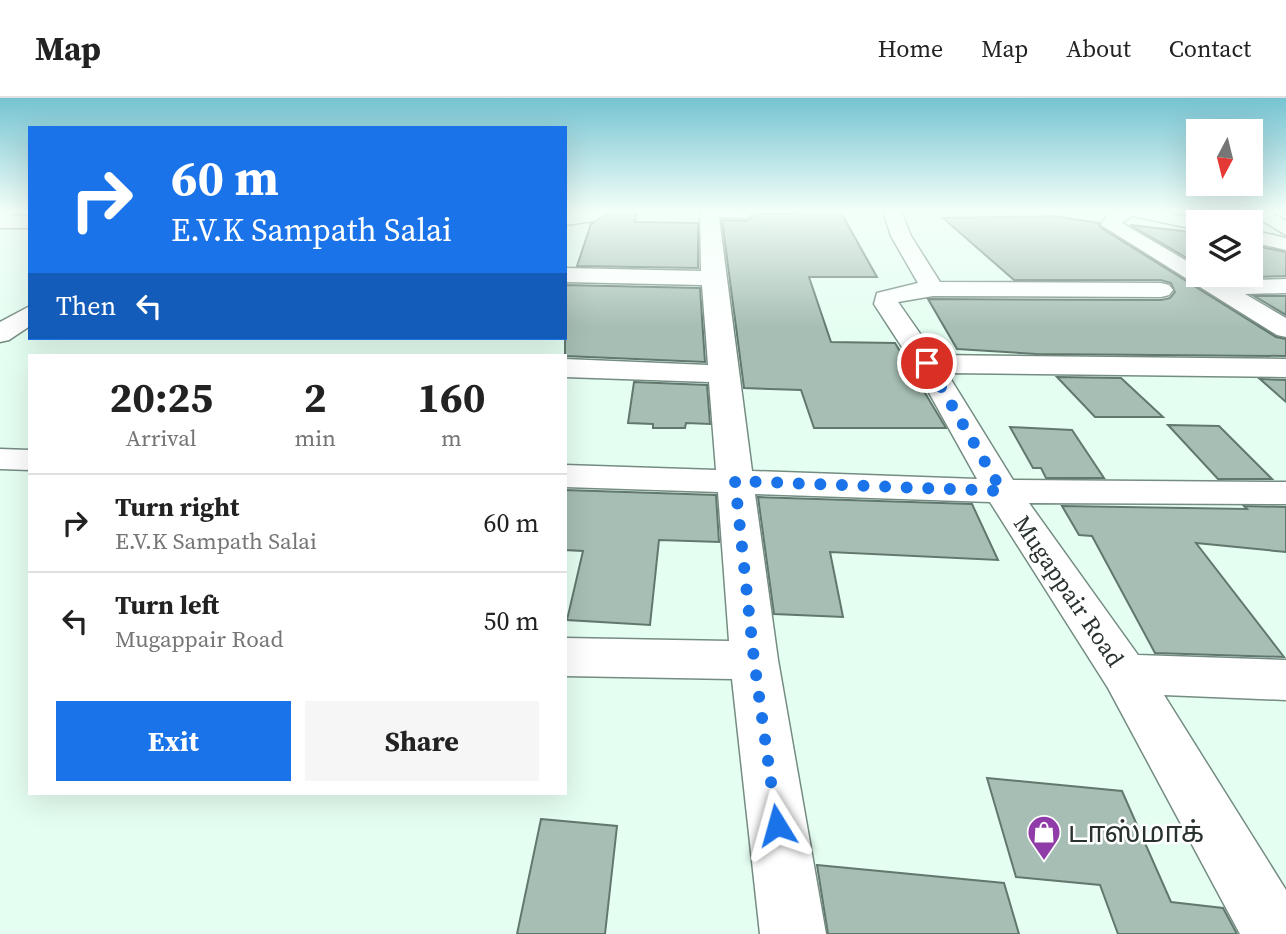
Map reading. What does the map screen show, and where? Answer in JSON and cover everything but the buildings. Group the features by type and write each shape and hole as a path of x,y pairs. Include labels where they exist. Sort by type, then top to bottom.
{"street":[{"path":"711,250 721,374 754,660 793,934"},
{"path":"909,250 933,289 1161,290"},
{"path":"1154,250 1286,330"},
{"path":"567,275 713,278"},
{"path":"1219,288 1286,286"},
{"name":"Mugappair Road","path":"933,289 894,294 886,298 886,304 927,363 1002,491 1125,674 1276,934"},
{"path":"0,334 28,315"},
{"path":"927,363 1286,368"},
{"path":"567,368 721,374"},
{"path":"0,459 28,460"},
{"path":"567,476 1002,491 1286,493"},
{"path":"567,657 754,660"},
{"path":"1125,674 1286,680"}],"place":[{"name":"டாஸ்மாக்","path":"1044,862"}],"route":[{"path":"777,825 754,660 735,481 1002,491 927,363"}]}
